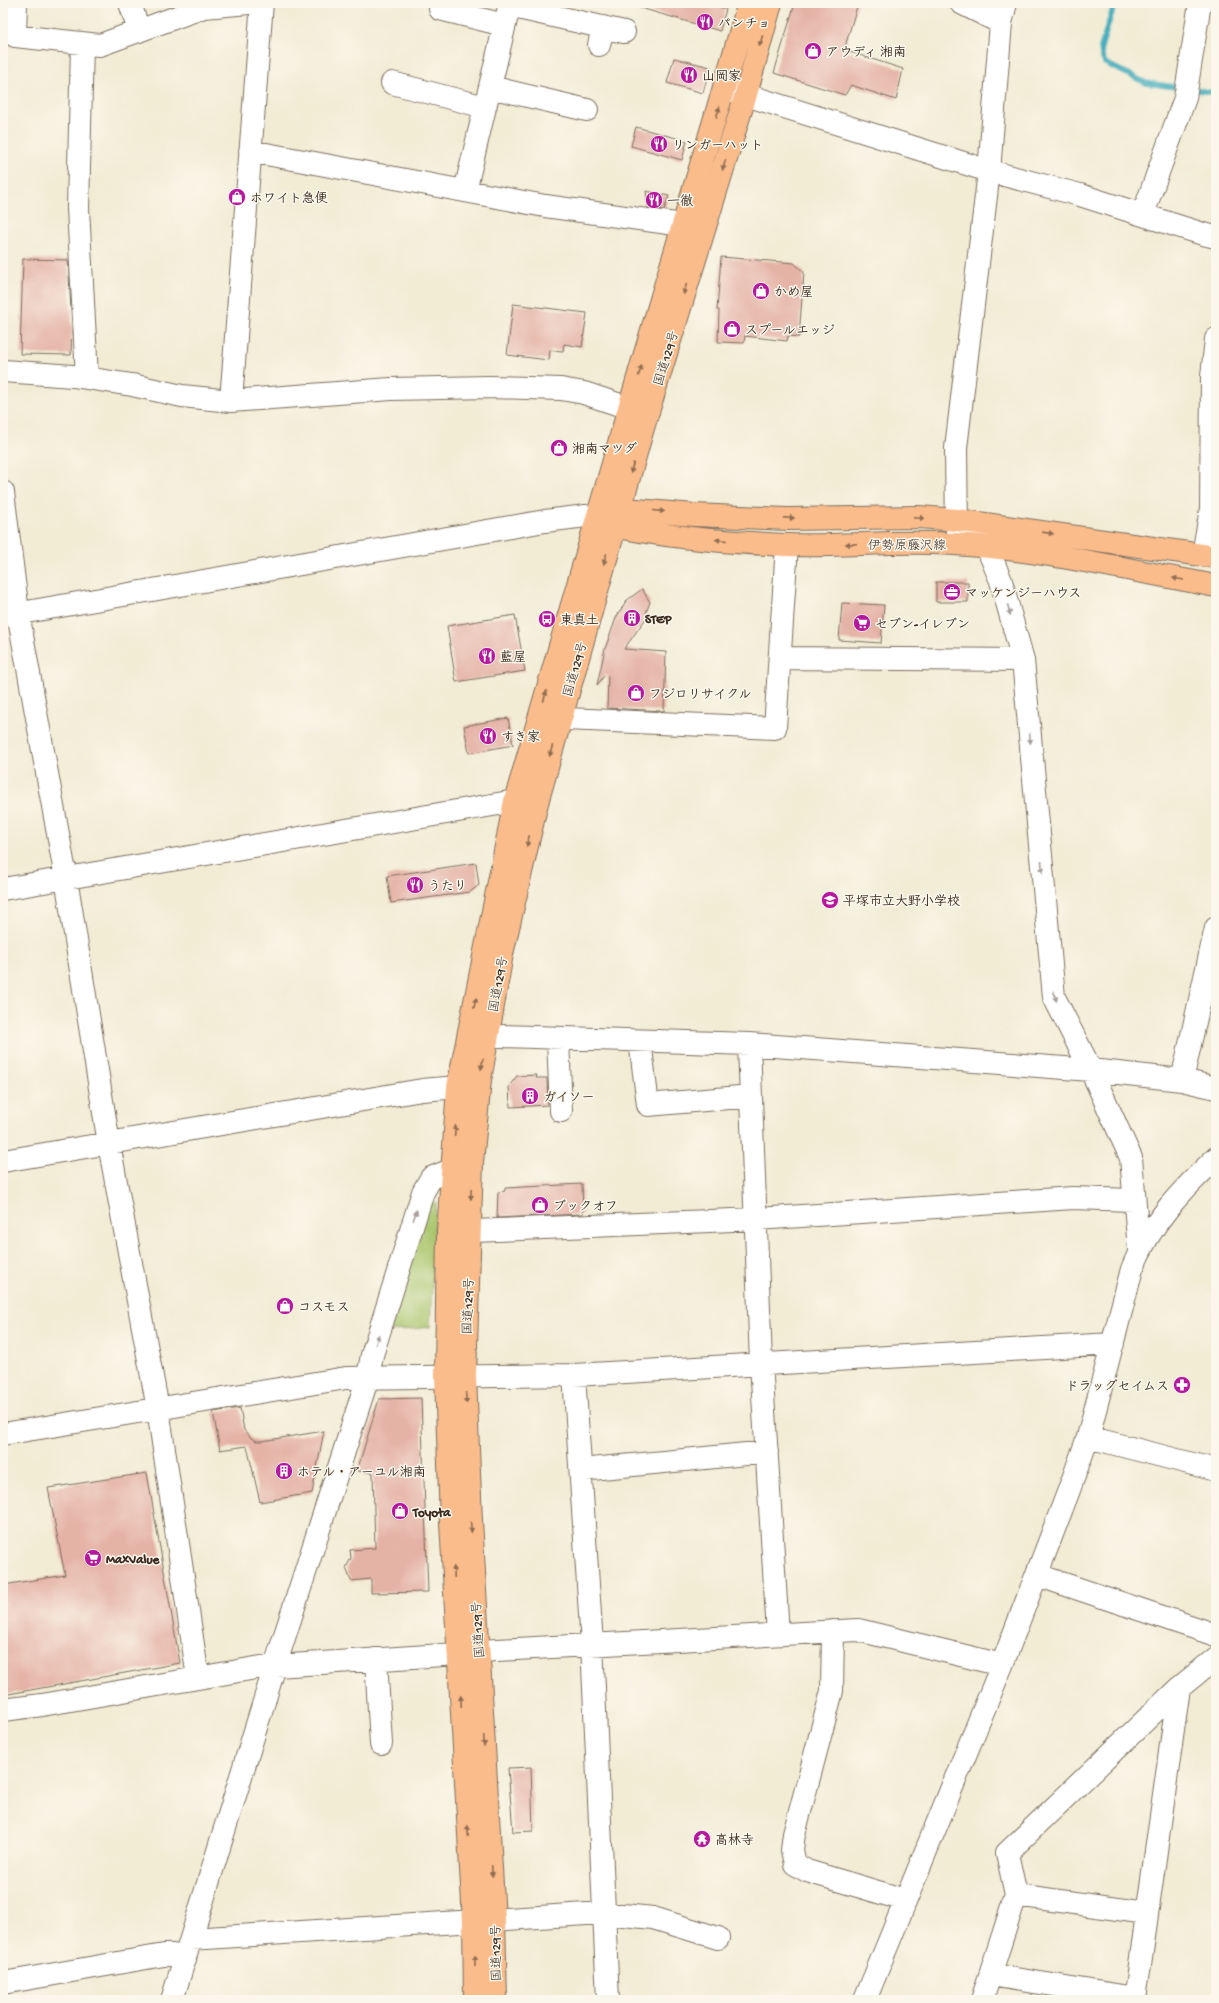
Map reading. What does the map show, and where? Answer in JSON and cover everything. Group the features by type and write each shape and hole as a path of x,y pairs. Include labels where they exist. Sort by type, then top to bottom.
{"main road":[{"name":"国道129号","path":"455,1376 470,1233 472,1162 480,1080 478,1036 515,801 549,718 604,516 629,408 749,3"},
{"name":"国道129号","path":"604,516 643,428 651,404 746,94 771,3"},
{"name":"伊勢原藤沢線","path":"604,516 694,515 788,518 920,517 957,520 1210,556"},
{"name":"伊勢原藤沢線","path":"604,516 679,536 787,545 934,543 987,547 1021,551 1216,586"},
{"name":"国道129号","path":"496,2000 484,1920 468,1652 448,1232 458,1087 478,1036 502,954 537,803 549,718"},
{"name":"国道129号","path":"475,2000 484,1920"}],"street":[{"path":"16,3 15,36 82,45 100,45 204,7 249,3"},
{"path":"130,3 139,31"},
{"path":"232,401 262,3"},
{"path":"956,544 956,448 989,171 1004,13 961,3"},
{"path":"1142,214 1186,89 1200,3"},
{"path":"440,9 508,11 601,36 624,32"},
{"path":"465,191 508,11"},
{"path":"82,45 78,208 87,377"},
{"path":"392,84 587,110"},
{"path":"725,88 989,171 1142,214 1216,237"},
{"path":"250,151 545,206 684,225"},
{"path":"1210,556 1212,376 1216,339"},
{"path":"3,371 87,377 182,396 232,401 391,389 490,387 561,390 584,393 629,408 651,404"},
{"path":"629,408 643,428"},
{"path":"3,492 10,614 66,878 109,1144 158,1409 198,1678"},
{"path":"10,614 545,521 604,516"},
{"path":"957,520 987,547 1001,581 1023,660 1054,997 1091,1070 1131,1158 1133,1200 1139,1250"},
{"path":"549,718 775,728 781,658 787,545"},
{"path":"781,658 1023,660"},
{"path":"3,889 515,801"},
{"path":"1182,1080 1216,928"},
{"path":"478,1036 749,1044 1091,1070 1182,1080 1216,1088"},
{"path":"558,1038 561,1111"},
{"path":"640,1040 648,1105 751,1096"},
{"path":"749,1044 761,1363 778,1634"},
{"path":"3,1161 422,1090 458,1087"},
{"path":"865,2000 1002,1665 1088,1437 1132,1269 1139,1250 1160,1217 1180,1192 1216,1158"},
{"path":"172,2000 275,1666 368,1378 372,1355 423,1192 431,1178 452,1170"},
{"path":"448,1232 470,1233 756,1219 1073,1198 1133,1200"},
{"path":"3,1434 346,1378 574,1375 761,1363 1113,1344"},
{"path":"574,1375 592,1644 608,2000"},
{"path":"1088,1437 1216,1470"},
{"path":"580,1470 767,1452"},
{"path":"1037,1575 1216,1635"},
{"path":"3,1710 42,1706 198,1678 275,1666 592,1644 833,1631 858,1630 1002,1665"},
{"path":"833,1631 832,1691 794,1834 792,1850 795,1864 807,1871 905,1900"},
{"path":"982,2000 1016,1895 1007,1853 1179,1688 1216,1658"},
{"path":"376,1659 381,1744"},
{"path":"990,1975 1135,1999 1179,1688"},
{"path":"1016,1895 1147,1913"},
{"path":"3,1983 164,1955 173,1955 188,1949 484,1920 603,1913 653,1918 718,1938"}],"green space":[{"path":"430,1199 435,1201 436,1204 430,1327 385,1332"}],"building":[{"name":"パンチョ","path":"638,3 706,3 726,9 720,31 637,7"},
{"name":"アウディ 湘南","path":"795,3 858,3 844,50 903,69 896,100 851,85 845,95 774,73"},
{"name":"山岡家","path":"674,58 710,67 703,93 667,83"},
{"name":"リンガーハット","path":"636,127 687,141 682,160 631,146"},
{"name":"一徹","path":"646,191 669,196 664,210 648,207"},
{"name":"かめ屋","path":"721,257 794,263 804,272 799,337 788,336 787,341 745,336 744,343 718,342 719,310 717,310"},
{"path":"23,259 68,260 72,326 71,355 20,354"},
{"path":"513,304 587,313 582,347 564,344 563,351 550,350 549,360 507,355"},
{"name":"マッケンジーハウス","path":"936,582 968,582 968,602 936,602"},
{"name":"フジロリサイクル","path":"642,589 650,602 646,613 647,617 624,649 666,652 664,711 607,708 608,676 605,675 597,685 605,649 616,618 626,601"},
{"name":"セブン-イレブン","path":"842,603 884,605 881,643 839,640"},
{"name":"藍屋","path":"515,615 525,671 456,682 447,626"},
{"name":"すき家","path":"508,718 513,745 469,753 464,726"},
{"path":"476,863 479,885 470,892 391,903 387,876"},
{"name":"ガイソー","path":"537,1075 536,1078 547,1078 548,1105 510,1107 509,1086 517,1076"},
{"name":"ブックオフ","path":"582,1184 583,1214 497,1218 498,1192 505,1191 505,1188"},
{"name":"Toyota","path":"421,1398 428,1592 371,1593 371,1579 351,1581 346,1568 351,1558 350,1550 375,1548 373,1473 357,1471 379,1399"},
{"name":"ホテル・アーユル湘南","path":"240,1408 244,1430 251,1438 257,1441 324,1431 312,1493 260,1502 247,1446 220,1450 213,1412"},
{"path":"147,1473 180,1663 3,1695 3,1585 65,1575 48,1488"},
{"path":"531,1767 533,1831 513,1832 508,1768"}],"waterway":[{"path":"1115,3 1101,47 1102,56 1105,63 1146,83 1182,88"},
{"path":"1191,89 1216,93"}],"place":[{"name":"パンチョ","path":"705,22"},
{"name":"アウディ 湘南","path":"813,51"},
{"name":"山岡家","path":"689,75"},
{"name":"リンガーハット","path":"659,144"},
{"name":"ホワイト急便","path":"237,197"},
{"name":"一徹","path":"654,200"},
{"name":"かめ屋","path":"761,291"},
{"name":"スプールエッジ","path":"732,329"},
{"name":"湘南マツダ","path":"559,448"},
{"name":"マッケンジーハウス","path":"952,592"},
{"name":"STEP","path":"632,618"},
{"name":"東真土","path":"547,619"},
{"name":"セブン-イレブン","path":"862,623"},
{"name":"藍屋","path":"487,656"},
{"name":"フジロリサイクル","path":"636,693"},
{"name":"すき家","path":"488,736"},
{"name":"うたり","path":"415,885"},
{"name":"平塚市立大野小学校","path":"830,900"},
{"name":"ガイソー","path":"530,1096"},
{"name":"ブックオフ","path":"540,1205"},
{"name":"コスモス","path":"285,1306"},
{"name":"ドラッグセイムス","path":"1182,1385"},
{"name":"ホテル・アーユル湘南","path":"284,1471"},
{"name":"Toyota","path":"400,1511"},
{"name":"MaxValue","path":"93,1558"},
{"name":"高林寺","path":"702,1839"}]}
